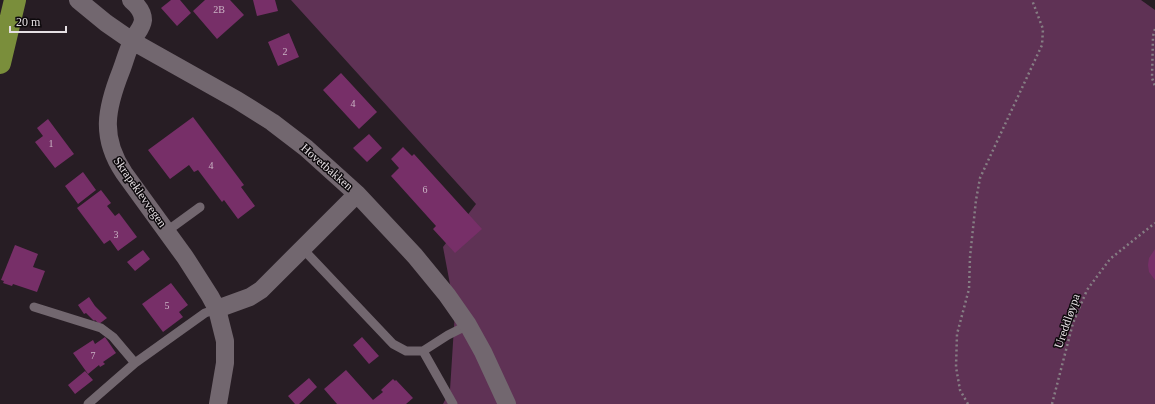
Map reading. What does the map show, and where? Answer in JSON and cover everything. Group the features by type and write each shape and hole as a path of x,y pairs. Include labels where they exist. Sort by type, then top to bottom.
{"highway":[{"path":"0,63 15,0"}],"street":[{"name":"Hovetbakken","path":"78,0 106,23 132,41 237,100 272,122 306,148 357,194 415,256 447,295 468,325 483,352 507,404"},
{"name":"Skrapeklevvegen","path":"131,0 141,10 143,20 132,41 109,106 109,145 115,160 198,276 217,309 224,341 225,363 218,404"},
{"path":"217,309 250,297 261,290 357,194"}],"lane":[{"path":"167,231 200,207"},
{"path":"302,248 393,344 406,351 423,351 448,334 468,325"},
{"path":"34,308 101,328 113,337 135,363"},
{"path":"88,404 135,363 205,313 217,309"},
{"path":"423,351 453,404"}],"path":[{"path":"968,404 960,390 956,367 957,334 969,289 970,257 976,200 980,178 1042,45 1043,29 1032,0"},
{"path":"1155,30 1153,36 1152,78 1155,86"},
{"name":"Ureddløypa","path":"1052,404 1073,323 1087,290 1110,260 1155,223"}],"shaded area":[{"path":"291,0 1141,0 1155,10 1155,404 443,404 450,390 455,311 443,247 476,204"}],"building":[{"path":"171,0 180,0 191,13 177,26 161,8"},
{"path":"205,0 230,0 244,15 217,39 193,11"},
{"path":"253,0 275,0 278,11 257,16"},
{"path":"289,33 299,57 278,66 268,42"},
{"path":"341,73 377,112 359,129 323,90"},
{"path":"193,117 244,185 241,187 255,206 238,219 224,200 222,202 198,170 194,172 189,165 170,179 148,150"},
{"path":"48,119 74,154 55,168 35,142 43,136 37,128"},
{"path":"369,134 382,148 367,162 353,148"},
{"path":"403,147 412,156 414,154 482,229 455,253 433,229 436,226 391,176 399,168 391,159"},
{"path":"83,172 96,190 78,204 65,186"},
{"path":"101,190 111,203 107,206 115,216 119,213 137,237 118,251 110,240 104,244 77,208"},
{"path":"15,245 38,254 33,267 45,271 37,292 13,284 12,286 3,283 4,281 1,280"},
{"path":"1155,249 1155,280 1149,272 1148,265 1149,258"},
{"path":"143,250 150,259 135,271 127,262"},
{"path":"171,283 188,305 179,312 183,317 163,332 142,304"},
{"path":"89,297 95,306 107,318 99,324 86,313 84,314 78,305"},
{"path":"105,337 116,353 103,362 105,364 100,367 99,365 88,374 73,353 93,340 95,344"},
{"path":"362,337 379,356 369,364 353,345"},
{"path":"346,370 373,400 383,392 381,390 393,379 395,381 396,380 413,398 406,404 337,404 324,389"},
{"path":"85,371 93,380 75,394 68,385"},
{"path":"309,378 317,387 299,404 295,404 288,396"}]}
